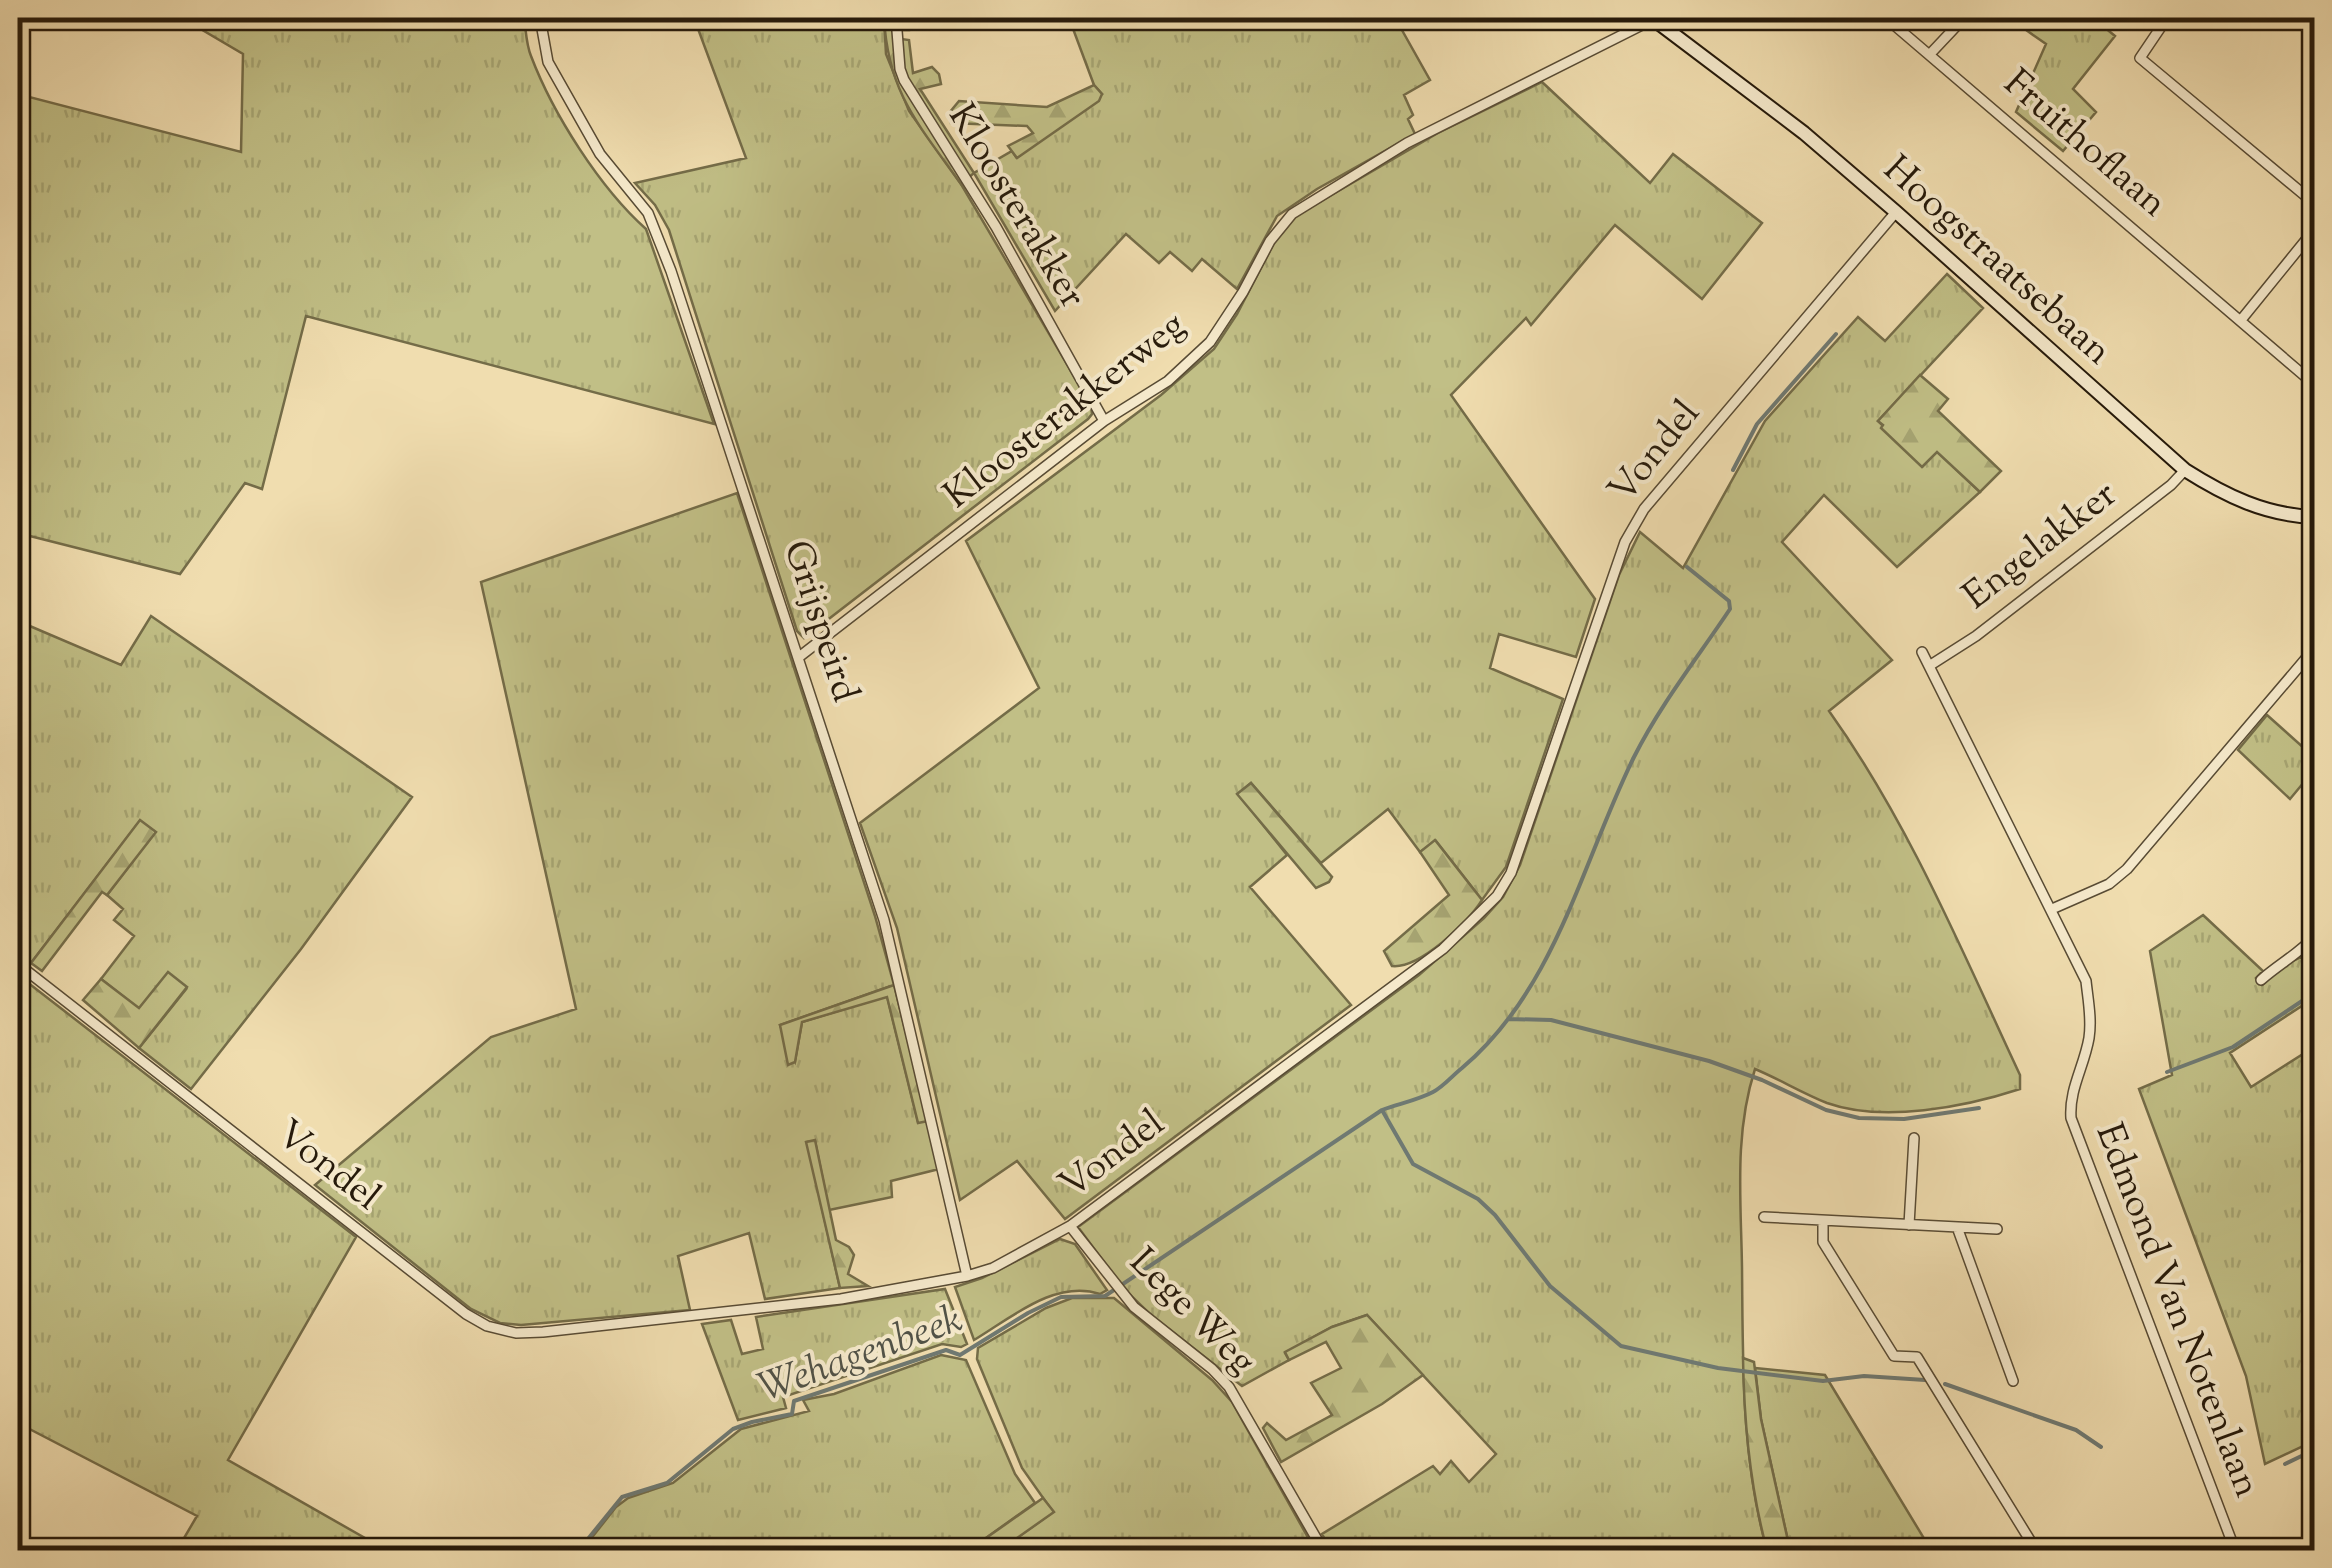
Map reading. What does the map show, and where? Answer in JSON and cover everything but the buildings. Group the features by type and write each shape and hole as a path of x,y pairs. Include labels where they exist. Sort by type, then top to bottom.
{"main road":[{"name":"Hoogstraatsebaan","path":"1653,18 1804,134 1896,212 2185,470 2219,492 2259,509 2314,517"}],"street":[{"name":"Grijspeird","path":"540,18 548,62 600,154 648,214 660,238 884,920 967,1276"},
{"name":"Kloosterakker","path":"896,18 904,80 996,227 1104,421"},
{"name":"Kloosterakkerweg","path":"799,656 1104,421 1168,381 1210,342 1270,241 1292,214 1407,143 1653,18"},
{"name":"Fruithoflaan","path":"1886,18 1932,53 2314,384"},
{"path":"1932,53 1964,18"},
{"path":"2167,18 2140,58 2314,203"},
{"path":"2300,18 2314,30"},
{"name":"Vondel","path":"18,964 486,1326 516,1332 631,1323 842,1298 992,1268 1070,1226 1444,949 1497,896 1511,873 1536,808 1625,542 1644,509 1896,212"},
{"path":"2241,320 2314,230"},
{"name":"Engelakker","path":"1930,666 2006,613 2185,470"},
{"path":"2052,909 2108,884 2127,869 2314,649"},
{"name":"Edmond Van Notenlaan","path":"1922,652 2086,981 2089,1038 2070,1097 2071,1118 2235,1550"},
{"path":"2261,980 2282,961 2296,956 2314,937"},
{"path":"1909,1225 1914,1138"},
{"path":"1764,1217 1997,1229"},
{"path":"1822,1221 1823,1242 1894,1356 1917,1357 2036,1550"},
{"name":"Lege Weg","path":"1070,1226 1134,1307 1230,1386 1323,1550"},
{"path":"1957,1227 2013,1381"}],"green space":[{"path":"182,18 524,18 531,56 565,125 595,172 646,229 714,424 306,316 262,489 245,483 180,574 18,533 18,94 241,152 243,54"},
{"path":"694,18 884,18 886,54 909,111 961,184 1091,405 1088,419 804,638 797,631 669,230 655,205 635,183 746,158"},
{"path":"884,18 909,18 909,30 901,30 901,39 909,40 913,73 932,67 939,74 941,84 920,89 974,173 961,184 919,125 899,88"},
{"path":"1069,18 1407,18 1398,23 1430,80 1404,95 1413,115 1408,119 1415,134 1277,216 1237,289 1202,259 1192,271 1170,252 1159,263 1126,234 1055,311 974,173 1012,151 1016,157 1102,94 1094,85"},
{"path":"2034,18 2093,18 2115,36 2073,89 2096,112 2063,151 2016,112 2046,44 2026,30"},
{"path":"1542,82 1650,183 1673,154 1762,223 1702,299 1615,225 1531,325 1526,318 1451,395 1595,599 1576,657 1499,634 1490,668 1563,699 1506,867 1482,900 1436,841 1420,852 1388,809 1321,863 1251,783 1238,794 1287,855 1250,887 1351,1005 1065,1219 1017,1161 960,1200 897,928 860,823 1039,688 966,541 1161,395 1214,349 1279,233 1297,215 1438,133"},
{"path":"1094,85 1102,94 1099,101 1017,158 1008,146 1033,133 1027,126 951,123 950,112 959,101 1047,107"},
{"path":"1947,274 1983,308 1878,421 1923,466 1937,451 1980,492 1897,567 1824,495 1782,542 1892,660 1829,711 1884,798 1933,888 2020,1075 2020,1089 1950,1107 1873,1112 1827,1103 1755,1069 1744,1118 1740,1167 1743,1374 1752,1480 1767,1550 1331,1550 1322,1534 1433,1466 1440,1474 1451,1461 1469,1482 1496,1454 1367,1315 1332,1327 1285,1353 1289,1360 1242,1386 1152,1316 1124,1289 1078,1227 1419,975 1484,918 1503,897 1520,865 1619,575 1640,532 1683,568 1765,421 1858,317 1885,341"},
{"path":"1920,375 1948,399 1938,411 2001,471 1980,492 1937,452 1922,467 1881,428 1883,425 1878,421"},
{"path":"737,493 894,985 780,1025 795,1061 802,1022 887,996 918,1122 928,1121 939,1169 891,1181 892,1197 829,1210 815,1141 807,1142 840,1288 765,1299 749,1233 678,1256 690,1310 521,1325 500,1323 471,1309 315,1185 491,1037 576,1009 481,582"},
{"path":"151,616 412,797 301,949 191,1089 139,1048 187,988 139,1009 101,979 134,936 114,920 123,909 107,895 155,832 140,821 31,963 18,952 18,621 121,665"},
{"path":"2267,715 2314,757 2314,770 2290,799 2238,750"},
{"path":"1251,783 1332,877 1329,882 1316,888 1237,794"},
{"path":"140,820 156,832 107,895 102,892 42,971 31,963"},
{"path":"1435,840 1482,900 1454,932 1429,952 1392,966 1384,951 1449,895 1420,852"},
{"path":"2203,915 2263,971 2256,978 2262,985 2282,966 2301,957 2314,971 2314,998 2230,1053 2251,1087 2314,1047 2314,1441 2265,1464 2246,1376 2139,1089 2172,1075 2150,951"},
{"path":"168,972 187,987 139,1048 83,1000 101,979 139,1008"},
{"path":"18,975 356,1237 228,1460 386,1550 177,1550 197,1516 18,1423"},
{"path":"894,985 928,1121 918,1123 887,997 802,1022 795,1062 788,1065 780,1025"},
{"path":"815,1140 836,1240 854,1255 848,1274 868,1286 840,1288 806,1142"},
{"path":"1060,1239 1075,1244 1107,1290 1100,1294 1083,1291 1050,1296 974,1340 955,1287 982,1278"},
{"path":"945,1289 967,1344 942,1344 783,1397 786,1408 738,1420 702,1324 731,1320 742,1354 763,1349 756,1317"},
{"path":"1072,1298 1114,1298 1212,1380 1232,1402 1315,1550 1000,1550 1053,1512 1022,1468 977,1359 978,1348 1046,1308"},
{"path":"1367,1315 1423,1375 1382,1404 1281,1462 1263,1428 1267,1423 1286,1440 1332,1415 1311,1383 1341,1368 1326,1342 1289,1360 1285,1352 1332,1327"},
{"path":"941,1355 966,1360 1015,1474 1035,1503 969,1550 582,1550 616,1507 628,1498 673,1483 741,1429 809,1411 803,1400 834,1394"},
{"path":"1743,1358 1754,1362 1761,1419 1790,1550 1767,1550 1761,1527 1749,1455"},
{"path":"1755,1368 1825,1375 1931,1550 1790,1550 1761,1419"},
{"path":"1043,1498 1054,1512 1000,1550 969,1550"}],"waterway":[{"path":"1733,470 1757,424 1836,334"},
{"name":"Wehagenbeek","path":"579,1550 622,1497 667,1483 733,1429 792,1414 794,1401 946,1350 960,1355 1061,1297 1105,1296 1382,1110 1427,1095 1444,1084 1494,1036 1544,963 1634,757 1667,700 1730,609 1729,601 1687,567"},
{"path":"2167,1072 2233,1047 2314,993"},
{"path":"1508,1019 1551,1020 1709,1061 1826,1110 1859,1118 1904,1119 1979,1108"},
{"path":"1382,1110 1413,1164 1478,1199 1550,1286 1621,1346 1718,1368 1823,1381 1864,1376 1925,1380"},
{"path":"1945,1384 2076,1430 2101,1447"},
{"path":"2285,1464 2314,1450"}]}
